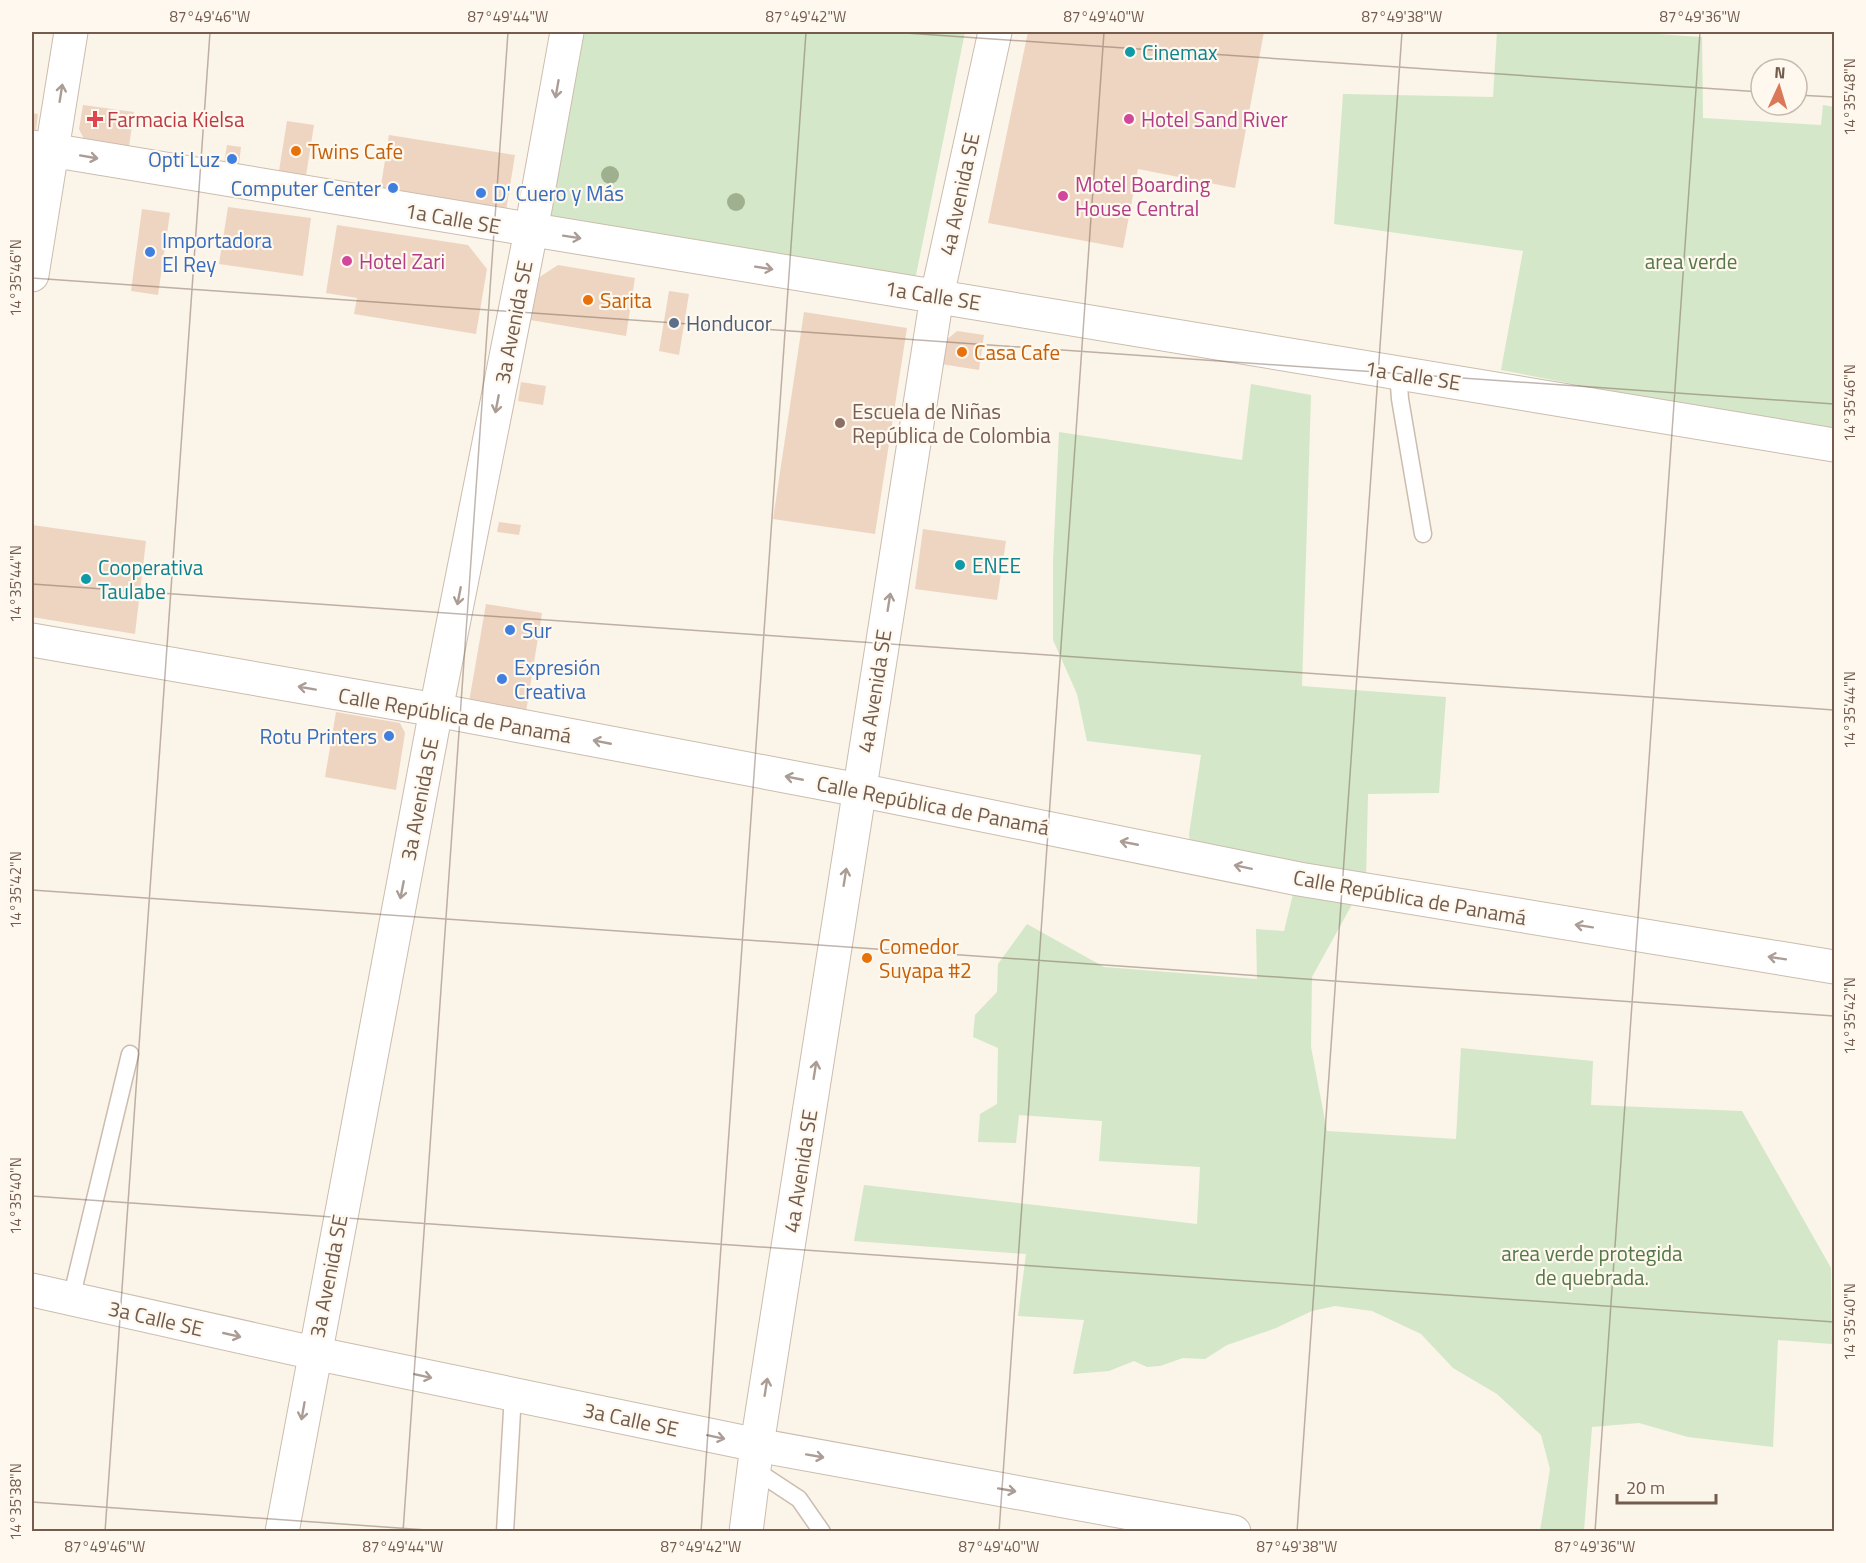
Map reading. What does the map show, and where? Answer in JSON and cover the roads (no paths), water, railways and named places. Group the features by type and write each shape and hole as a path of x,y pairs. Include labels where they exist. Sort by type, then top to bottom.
{"street":[{"path":"32,275 42,149 71,32"},
{"name":"3a Avenida SE","path":"282,1532 436,710 531,231 567,32"},
{"name":"4a Avenida SE","path":"746,1532 937,296 995,32"},
{"name":"1a Calle SE","path":"42,149 1834,445"},
{"name":"Calle República de Panamá","path":"32,640 436,710 859,790 1299,879 1834,967"},
{"name":"3a Calle SE","path":"32,1290 513,1395 756,1458 1234,1532"}],"lane":[{"path":"1398,372 1400,399 1423,534"},
{"path":"71,1299 130,1054"},
{"path":"506,1532 513,1395"},
{"path":"756,1458 799,1499 822,1532"}],"place":[{"name":"Cinemax","path":"1130,52"},
{"name":"Farmacia Kielsa","path":"95,119"},
{"name":"Hotel Sand River","path":"1129,119"},
{"name":"Twins Cafe","path":"296,151"},
{"name":"Opti Luz","path":"232,159"},
{"name":"Computer Center","path":"393,188"},
{"name":"D' Cuero y Más","path":"481,193"},
{"name":"Motel Boarding House Central","path":"1063,196"},
{"name":"Importadora El Rey","path":"150,252"},
{"name":"Hotel Zari","path":"347,261"},
{"name":"Sarita","path":"588,300"},
{"name":"Honducor","path":"674,323"},
{"name":"Casa Cafe","path":"962,352"},
{"name":"Escuela de Niñas República de Colombia","path":"840,423"},
{"name":"ENEE","path":"960,565"},
{"name":"Cooperativa Taulabe","path":"86,579"},
{"name":"Sur","path":"510,630"},
{"name":"Expresión Creativa","path":"502,679"},
{"name":"Rotu Printers","path":"389,736"},
{"name":"Comedor Suyapa #2","path":"867,958"}],"park label":[{"name":"area verde","path":"1691,261"},
{"name":"area verde protegida de quebrada.","path":"1592,1265"}]}
